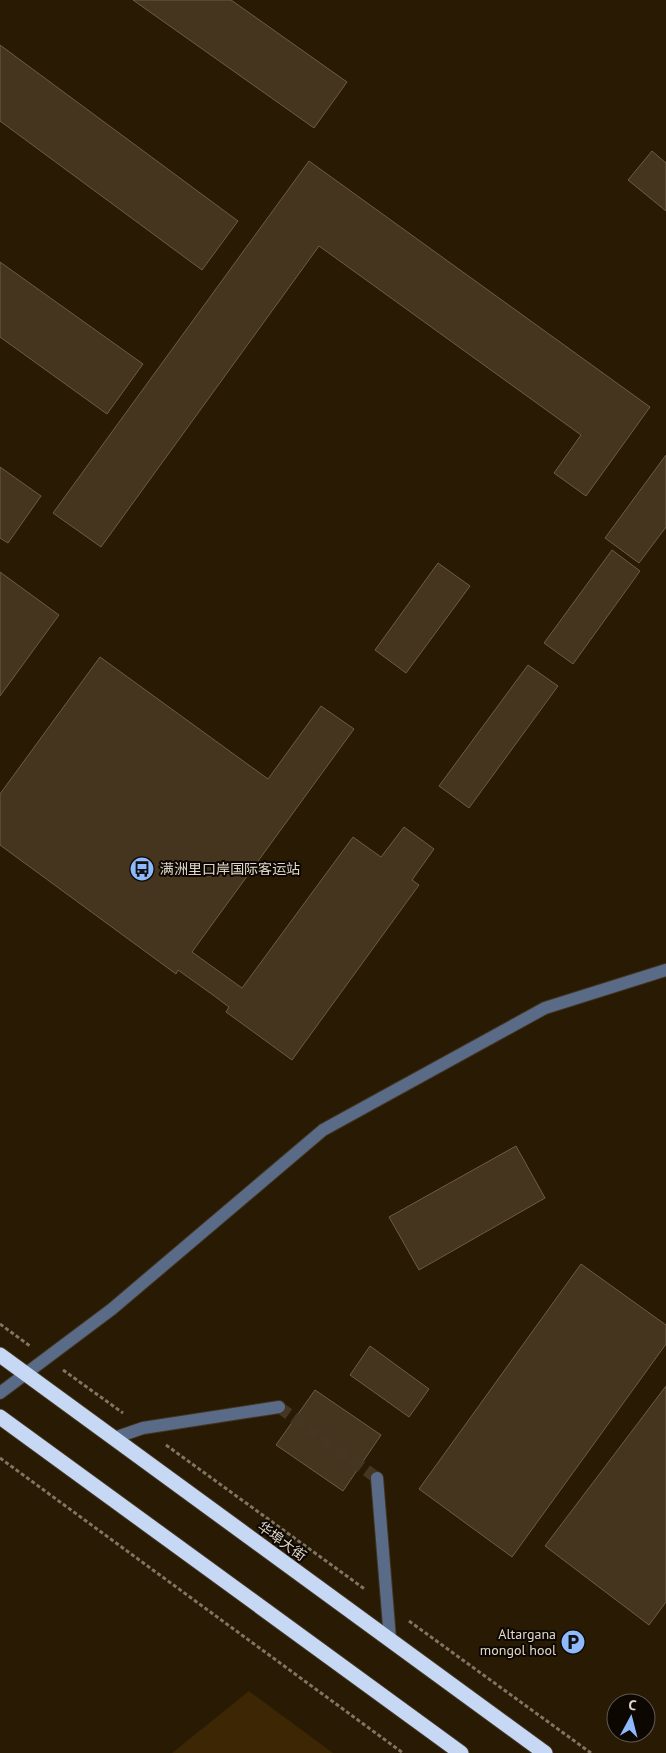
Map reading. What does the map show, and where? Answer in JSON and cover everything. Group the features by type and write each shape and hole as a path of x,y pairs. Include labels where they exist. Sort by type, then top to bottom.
{"highway":[{"name":"华埠大街","path":"0,1355 545,1753"},
{"path":"0,1417 461,1753"}],"street":[{"path":"0,1394 112,1310 323,1130 545,1008 666,970"},
{"path":"114,1438 143,1428 279,1407"},
{"path":"377,1478 390,1639"}],"path":[{"path":"0,1324 591,1753"},
{"path":"0,1458 404,1753"}],"shaded area":[{"path":"249,1691 333,1753 172,1753"}],"building":[{"path":"133,0 231,0 347,82 314,128"},
{"path":"0,45 238,221 202,270 0,121"},
{"path":"652,151 666,163 666,211 628,180"},
{"path":"309,161 650,407 586,496 554,473 581,435 319,246 101,547 53,513"},
{"path":"0,262 143,364 107,414 0,337"},
{"path":"666,455 666,527 639,563 605,538"},
{"path":"0,467 41,496 8,543 0,538"},
{"path":"612,550 640,571 573,664 544,643"},
{"path":"438,563 470,586 406,673 375,650"},
{"path":"0,572 59,615 0,696"},
{"name":"满洲里口岸国际客运站","path":"100,657 268,779 321,706 354,729 192,952 242,988 353,837 381,857 404,827 434,849 412,880 419,885 292,1060 226,1012 229,1007 213,995 178,970 176,974 0,845 0,794"},
{"path":"528,665 558,686 469,808 439,786"},
{"path":"516,1146 545,1198 419,1270 389,1217"},
{"path":"581,1264 666,1325 666,1344 512,1557 419,1489"},
{"path":"370,1346 429,1389 409,1417 350,1375"},
{"path":"666,1386 666,1602 649,1625 545,1546"},
{"path":"315,1390 381,1435 343,1491 276,1445"}],"tunnel":[{"path":"279,1407 377,1478"}],"place":[{"name":"满洲里口岸国际客运站","path":"142,869"},
{"name":"Altargana mongol hool","path":"573,1642"}]}
